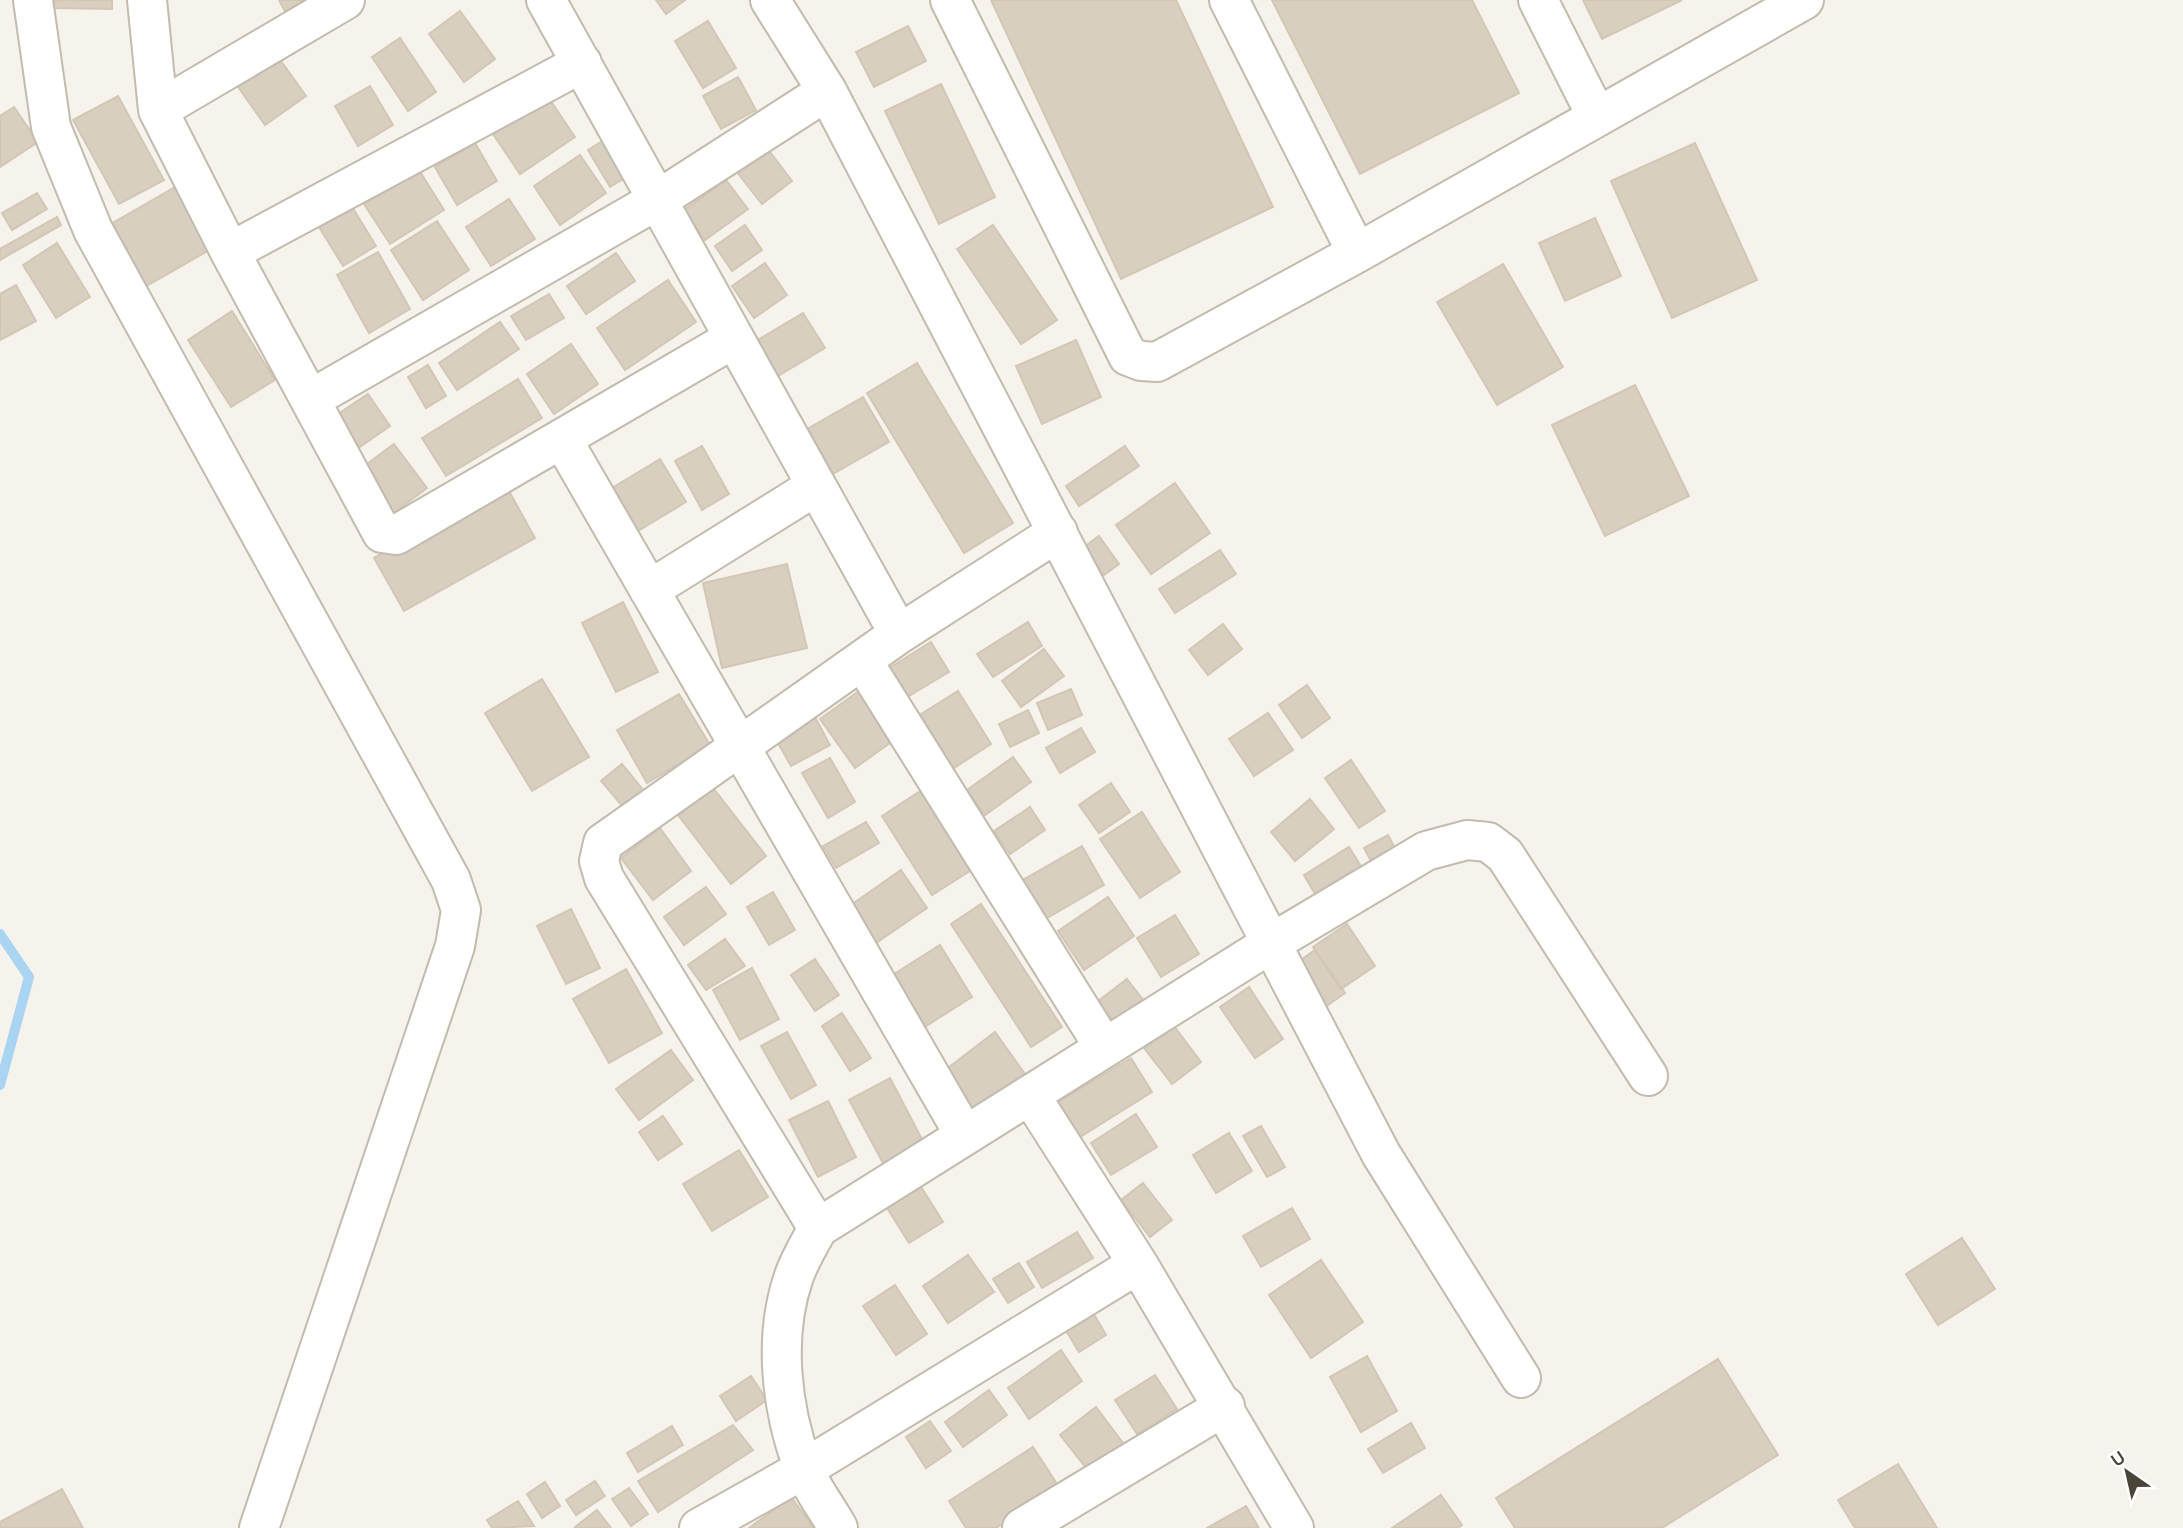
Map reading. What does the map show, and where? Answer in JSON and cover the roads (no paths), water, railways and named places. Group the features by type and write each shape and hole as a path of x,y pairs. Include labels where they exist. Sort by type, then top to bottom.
{"street":[{"path":"33,0 51,127 93,230 451,880 461,910 455,946 259,1528"},
{"path":"147,0 158,110 230,252 382,534 396,535 733,339"},
{"path":"158,110 345,0"},
{"path":"546,0 900,634"},
{"path":"770,0 827,91 1381,1154 1521,1378"},
{"path":"950,0 1128,356 1141,361 1157,362 1357,253 1804,0"},
{"path":"1229,0 1357,253"},
{"path":"1538,0 1598,117"},
{"path":"230,252 582,63"},
{"path":"311,399 659,199 827,91"},
{"path":"562,439 964,1134"},
{"path":"649,590 816,486"},
{"path":"818,1228 604,878 598,861 603,843 900,634 1058,532"},
{"path":"862,660 1104,1047"},
{"path":"838,1528 804,1469 791,1427 783,1380 781,1329 794,1275 818,1228 1270,944 1426,851 1467,840 1488,842 1505,855 1648,1076"},
{"path":"1030,1095 1225,1406 1294,1528"},
{"path":"699,1528 804,1469 1138,1264"},
{"path":"1022,1528 1225,1406"}],"waterway":[{"path":"0,934 29,977 0,1085"}]}
